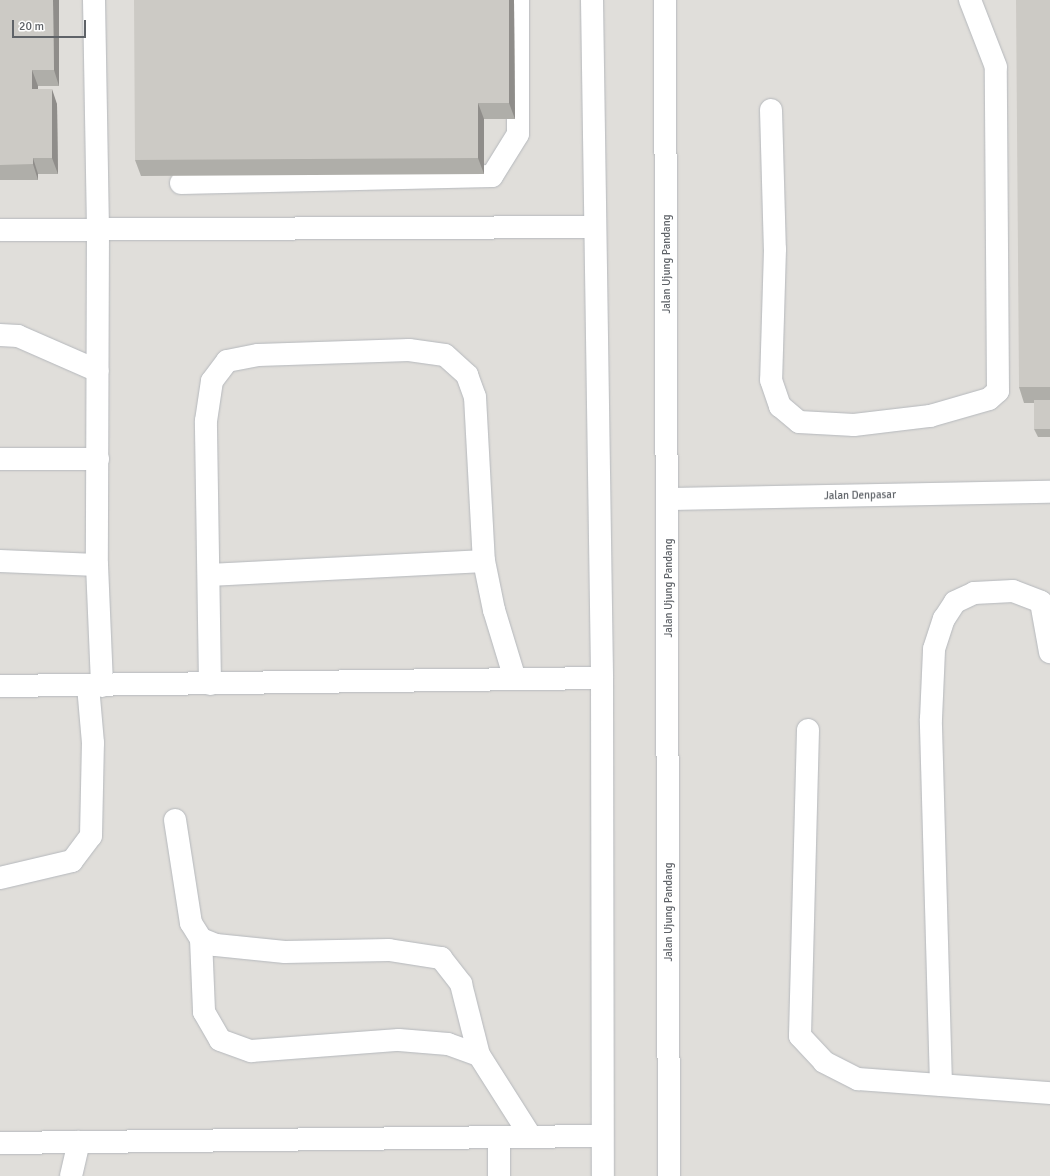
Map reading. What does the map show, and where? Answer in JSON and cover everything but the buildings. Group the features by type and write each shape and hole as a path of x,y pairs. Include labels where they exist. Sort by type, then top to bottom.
{"street":[{"path":"0,878 72,861 91,836 95,686 98,459 98,228 94,0"},
{"path":"181,183 492,176 518,134 518,0"},
{"path":"592,0 593,227 602,678 603,1176"},
{"name":"Jalan Ujung Pandang","path":"665,0 669,499 669,1176"},
{"path":"771,110 775,249 771,380 780,406 799,422 854,425 930,416 989,399 998,391 996,68 970,0"},
{"path":"0,230 98,228 593,227"},
{"path":"0,335 18,336 98,371"},
{"path":"210,684 208,391 228,361 258,355 409,350 445,355 467,375 476,404 484,561 494,610 515,679"},
{"path":"0,460 98,459"},
{"name":"Jalan Denpasar","path":"669,499 1050,492"},
{"path":"0,561 97,565"},
{"path":"210,575 484,561"},
{"path":"941,1085 931,719 934,649 944,619 955,602 974,593 1013,591 1041,602 1050,652"},
{"path":"0,686 95,686 602,678"},
{"path":"808,730 800,1036 824,1062 858,1079 1050,1093"},
{"path":"175,820 191,923 202,939 216,945 285,952 389,950 441,958 461,984 479,1055 531,1137"},
{"path":"202,939 204,1012 220,1040 251,1051 399,1040 448,1044 479,1055"},
{"path":"0,1143 602,1136"},
{"path":"499,1137 499,1176"},
{"path":"71,1176 79,1142"}],"shaded area":[{"path":"0,0 1050,0 1050,1176 0,1176"}]}
